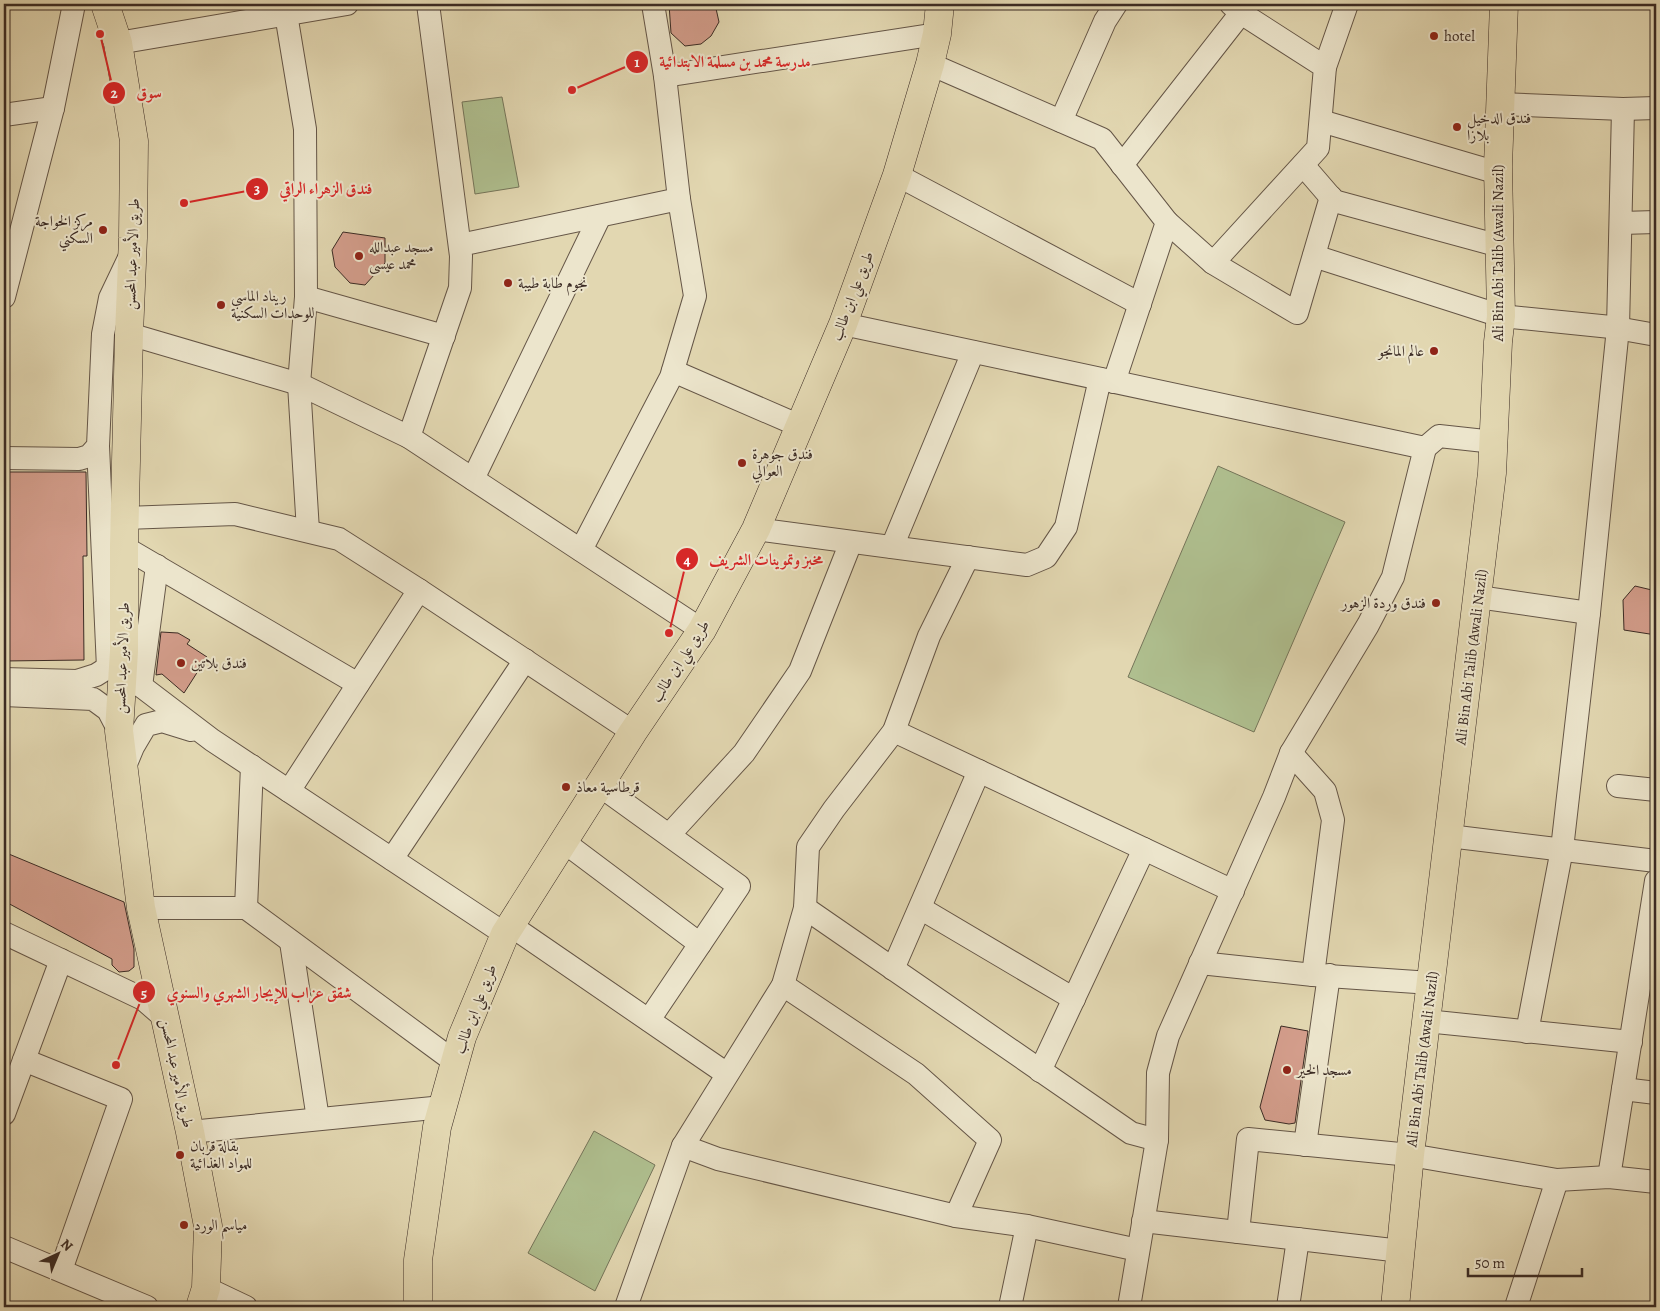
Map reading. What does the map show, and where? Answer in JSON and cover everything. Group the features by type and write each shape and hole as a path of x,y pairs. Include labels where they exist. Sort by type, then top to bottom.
{"main road":[{"name":"طريق الأمير عبد المحسن","path":"105,4 118,43 134,141 133,250 125,518 118,659 119,731 141,908 190,1132 208,1226 203,1298"},
{"name":"طريق علي ابن طالب","path":"418,1307 418,1260 437,1127 462,1037 508,929 633,732 702,630 756,529 843,324 897,175 930,64 937,34 940,4"},
{"name":"Ali Bin Abi Talib (Awali Nazil)","path":"1395,1307 1410,1155 1492,473 1498,342 1501,316 1498,173 1504,4"}],"street":[{"path":"4,296 52,108 74,4"},
{"path":"118,43 251,12 286,14 347,4"},
{"path":"409,437 460,288 460,245 428,4"},
{"path":"581,550 673,371 695,296 679,199 665,76 653,4"},
{"path":"1061,121 1104,21 1116,4"},
{"path":"1213,263 1318,148 1325,67 1348,4"},
{"path":"1122,165 1240,7 1325,67"},
{"path":"286,14 305,128 306,296 299,384 308,531"},
{"path":"665,76 937,34"},
{"path":"930,64 1102,139 1167,222 1213,263 1297,313 1331,197"},
{"path":"1500,104 1656,108"},
{"path":"4,115 52,108"},
{"path":"1527,1032 1562,849 1589,613 1618,328 1623,108"},
{"path":"1321,120 1498,173"},
{"path":"1303,164 1334,201 1500,246"},
{"path":"897,175 1140,304"},
{"path":"460,245 679,199"},
{"path":"473,479 600,216"},
{"path":"756,529 1026,565 1046,557 1066,527 1107,380 1140,304 1167,222"},
{"path":"1620,223 1656,222"},
{"path":"133,250 110,298 103,334 98,446 118,659 141,686 212,740 392,859 508,929 649,1020 727,1074"},
{"path":"1314,256 1501,316 1618,328 1656,335"},
{"path":"306,296 444,336"},
{"path":"843,324 1425,448"},
{"path":"129,334 299,384 409,437 702,630"},
{"path":"892,547 973,352"},
{"path":"673,371 800,426"},
{"path":"1129,1307 1157,1140 1158,1073 1168,1036 1292,753 1368,625 1393,577 1425,448 1439,436 1494,442"},
{"path":"4,458 79,459 89,456 98,446"},
{"path":"125,518 234,514 339,539 633,732"},
{"path":"669,835 744,753 800,671 850,542"},
{"path":"124,547 358,684"},
{"path":"626,1307 683,1146 783,985 805,908 808,847 834,809 894,731 929,636 968,557"},
{"path":"141,686 157,566"},
{"path":"289,791 419,590"},
{"path":"1478,597 1589,613"},
{"path":"4,679 78,681 96,676 118,659"},
{"path":"392,859 525,660"},
{"path":"4,694 93,699 108,710 119,731"},
{"path":"123,772 133,747 146,725 162,721 212,740"},
{"path":"894,731 1232,890"},
{"path":"1292,753 1325,791 1334,820 1305,1145"},
{"path":"246,908 252,766"},
{"path":"893,969 979,771"},
{"path":"600,785 738,886 649,1020"},
{"path":"1618,786 1656,790"},
{"path":"1449,836 1656,861"},
{"path":"564,842 700,944"},
{"path":"1040,1071 1144,848"},
{"path":"1609,1177 1630,1042 1649,976 1656,882"},
{"path":"141,908 246,908 455,1062"},
{"path":"805,908 1131,1133 1157,1140"},
{"path":"920,908 1074,998"},
{"path":"4,933 143,998 165,1018"},
{"path":"292,942 318,1119"},
{"path":"4,1114 62,960"},
{"path":"1200,963 1321,975 1431,983"},
{"path":"783,985 916,1074 990,1140 956,1216"},
{"path":"1426,1021 1630,1042"},
{"path":"24,1060 120,1099 61,1270"},
{"path":"1623,1089 1656,1093"},
{"path":"190,1132 443,1107"},
{"path":"1238,1232 1248,1140 1410,1155 1557,1180 1609,1177 1656,1182"},
{"path":"683,1146 718,1159 956,1216 1027,1226 1138,1250"},
{"path":"1516,1307 1557,1180"},
{"path":"1143,1221 1401,1251"},
{"path":"1010,1307 1027,1226"},
{"path":"1288,1307 1298,1239"},
{"path":"4,1247 147,1307"},
{"path":"203,1298 246,1307"}],"green space":[{"path":"502,97 519,187 475,194 462,102"},
{"path":"1218,466 1345,522 1254,732 1128,677"},
{"path":"594,1131 655,1165 595,1291 528,1253"}],"building":[{"path":"669,4 715,4 719,22 711,36 701,44 685,46 671,33"},
{"name":"مسجد عبدالله محمد عيسى","path":"343,232 385,238 385,263 365,285 350,283 335,267 332,250"},
{"path":"7,472 86,472 87,556 83,556 84,660 4,661 4,577 7,577"},
{"path":"1635,586 1656,591 1656,635 1624,630 1623,600"},
{"name":"فندق بلاتين","path":"161,632 178,633 190,640 187,644 207,657 184,693 162,674 156,675"},
{"path":"4,852 124,902 134,949 134,967 129,971 119,972 112,965 112,959 4,901"},
{"name":"مسجد الخير","path":"1281,1026 1308,1031 1295,1123 1289,1124 1265,1120 1260,1107"}],"place":[{"name":"سوق","path":"100,34"},
{"name":"hotel","path":"1434,36"},
{"name":"مدرسة محمد بن مسلمة الابتدائية","path":"572,90"},
{"name":"فندق الدخيل بلازا","path":"1457,127"},
{"name":"فندق الزهراء الراقي","path":"184,203"},
{"name":"مركز الخواجة السكني","path":"103,230"},
{"name":"مسجد عبدالله محمد عيسى","path":"359,256"},
{"name":"نجوم طابة طيبة","path":"508,283"},
{"name":"ريناد الماسي للوحدات السكنية","path":"221,305"},
{"name":"عالم المانجو","path":"1434,351"},
{"name":"فندق جوهرة العوالي","path":"742,463"},
{"name":"فندق وردة الزهور","path":"1436,603"},
{"name":"مخبز وتموينات الشريف","path":"669,633"},
{"name":"فندق بلاتين","path":"181,663"},
{"name":"قرطاسية معاذ","path":"566,787"},
{"name":"شقق عزاب للإيجار الشهري والسنوي","path":"116,1065"},
{"name":"مسجد الخير","path":"1287,1070"},
{"name":"بقالة قربان للمواد الغذائية","path":"180,1155"},
{"name":"مياسم الورد","path":"184,1225"}]}
